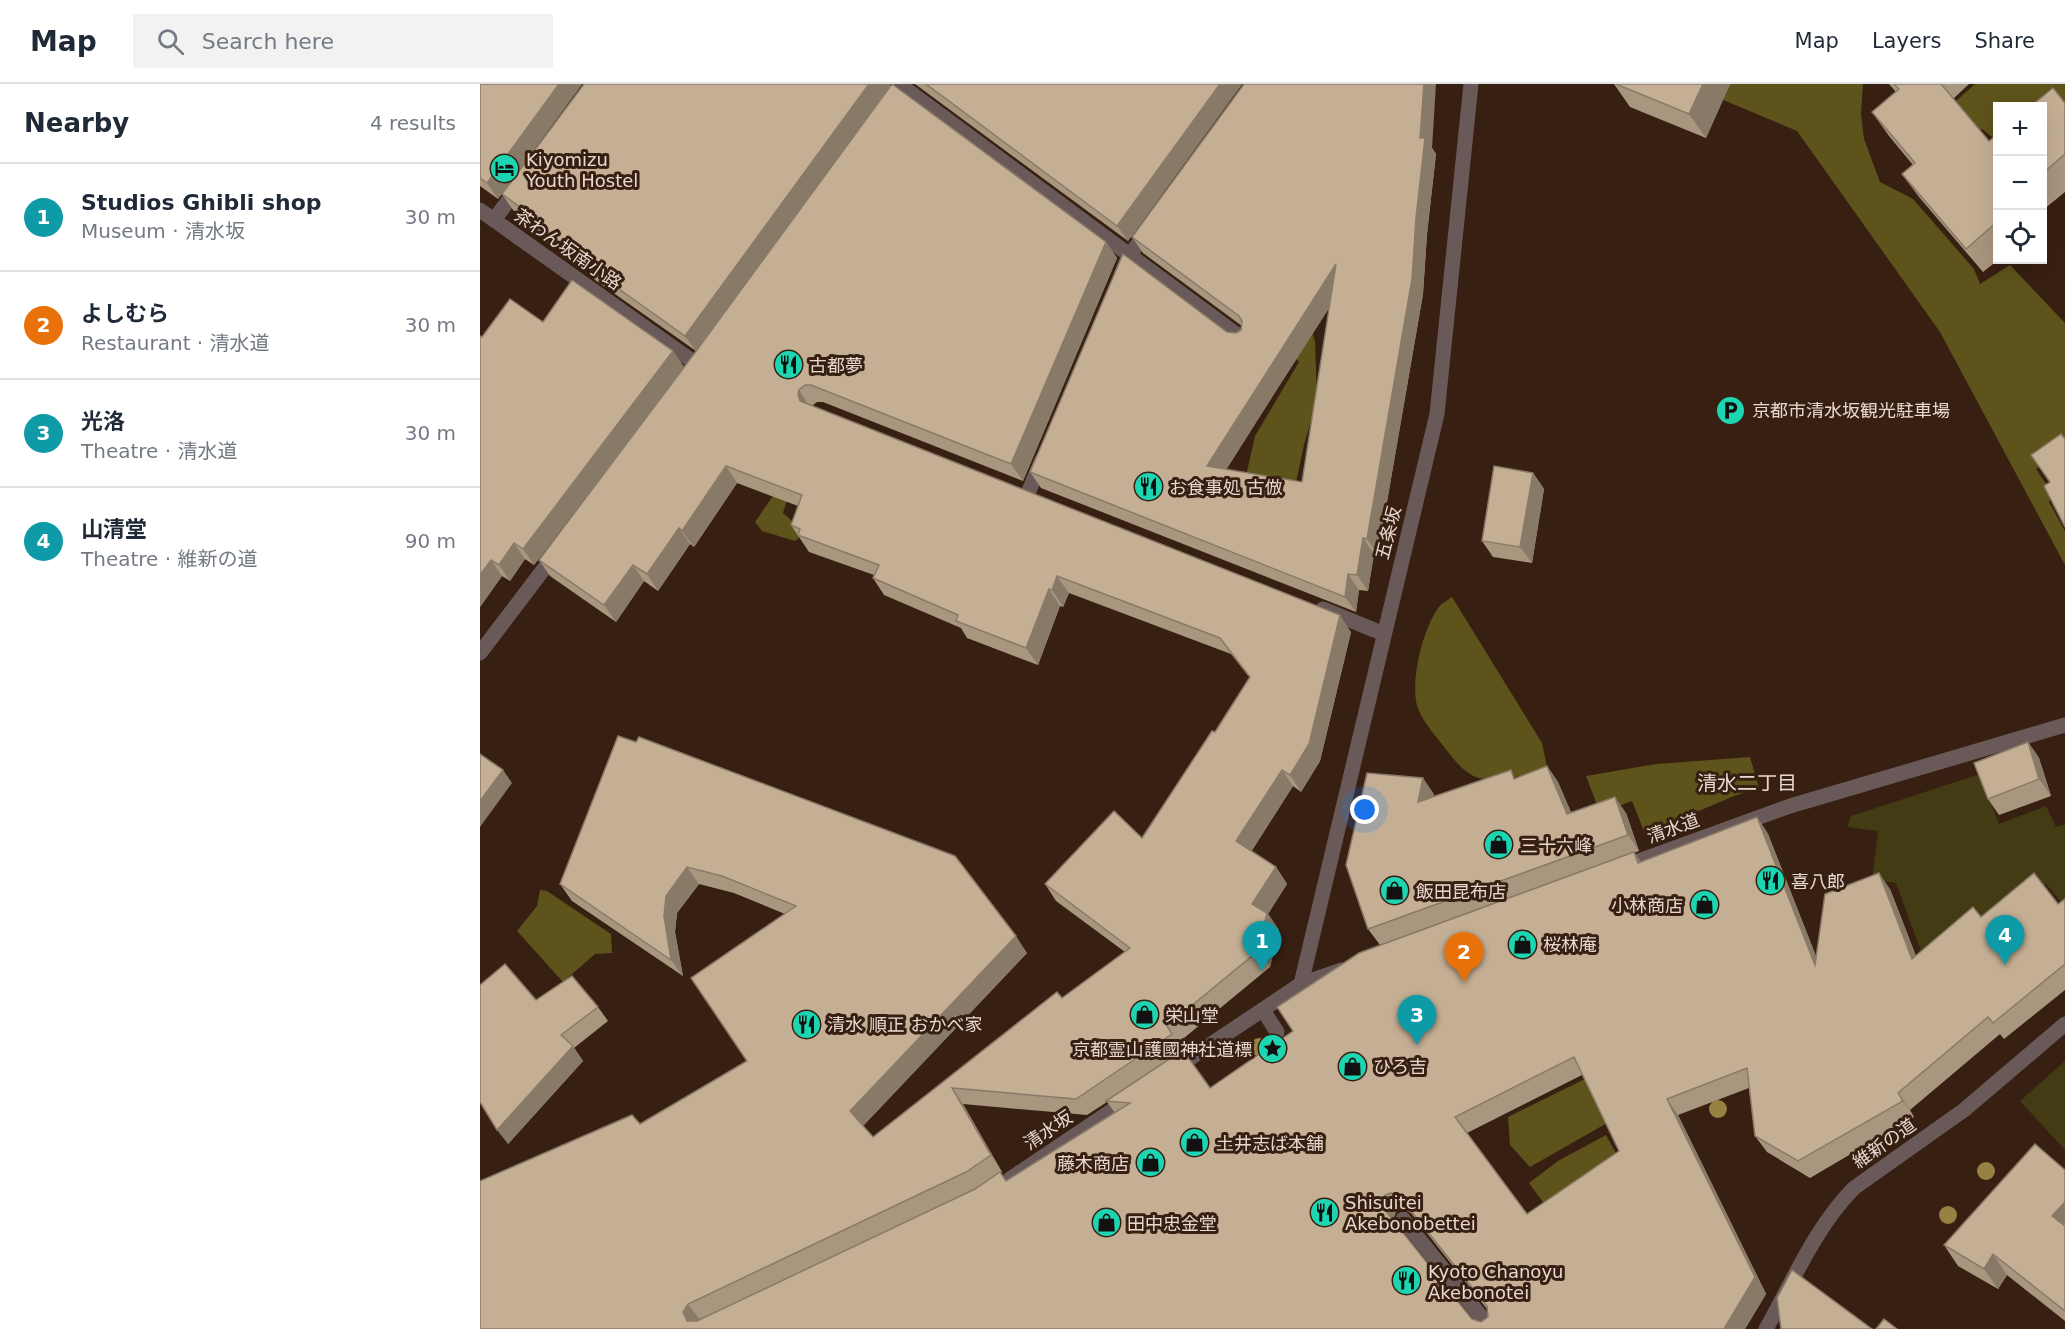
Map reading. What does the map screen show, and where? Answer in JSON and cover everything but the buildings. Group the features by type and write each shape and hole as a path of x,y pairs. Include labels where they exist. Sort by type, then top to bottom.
{"street":[{"name":"五条坂","path":"1301,984 1437,414 1471,84"},
{"path":"881,115 902,85 1244,340"},
{"name":"茶わん坂南小路","path":"527,175 494,220 698,365"},
{"path":"480,210 494,220"},
{"path":"1116,288 1129,256 1157,218"},
{"path":"1028,493 1046,450"},
{"path":"480,653 565,542"},
{"path":"1311,604 1384,634"},
{"name":"清水道","path":"1613,870 1790,806 2065,725"},
{"path":"1163,1076 1301,984 1352,966"},
{"path":"1263,1010 1277,1032"},
{"name":"維新の道","path":"1766,1329 1821,1232 1846,1196 1964,1110 2065,1024"},
{"name":"清水坂","path":"997,1188 1143,1090"},
{"path":"1403,1219 1491,1329"}],"shaded area":[{"path":"1685,84 1863,84 1861,114 1864,139 1880,182 1913,199 1974,269 1980,284 2010,265 2065,323 2065,449 2036,469 2053,494 2049,502 2065,531 2065,565 1940,332 1797,131"},
{"path":"1975,84 2065,84 2065,109 2047,108 2047,102 1993,102 1993,138 1982,129 1965,129 1946,110"},
{"path":"1311,329 1315,341 1317,399 1294,492 1246,476 1255,436 1299,362 1293,355"},
{"path":"796,469 783,513 801,529 799,538 795,541 762,531 755,522 784,480"},
{"path":"1452,597 1542,743 1548,771 1503,778 1485,779 1474,776 1452,757 1420,714 1415,690 1417,666 1423,640 1439,607"},
{"path":"1750,757 1759,788 1734,796 1645,834 1632,801 1600,813 1586,776 1656,764"},
{"path":"1980,774 1999,824 2046,806 2056,827 2065,824 2065,907 2046,884 1995,927 1927,968 1896,883 1872,880 1878,831 1847,827 1851,816"},
{"path":"540,890 547,891 611,934 612,953 595,954 563,982 517,931 537,906"},
{"path":"1662,1041 1679,1082 1530,1167 1510,1145 1508,1117"},
{"path":"2065,1061 2065,1150 2020,1101"},
{"path":"1606,1135 1642,1200 1564,1231 1529,1183 1558,1161"}],"place":[{"name":"Kiyomizu Youth Hostel","path":"505,169"},
{"name":"古都夢","path":"788,365"},
{"name":"京都市清水坂観光駐車場","path":"1731,410"},
{"name":"お食事処 古倣","path":"1148,487"},
{"name":"三十六峰","path":"1499,845"},
{"name":"喜八郎","path":"1770,881"},
{"name":"飯田昆布店","path":"1395,891"},
{"name":"小林商店","path":"1704,905"},
{"name":"桜林庵","path":"1522,944"},
{"name":"山清堂","path":"2005,965"},
{"name":"Studios Ghibli shop","path":"1262,971"},
{"name":"よしむら","path":"1464,982"},
{"name":"栄山堂","path":"1144,1015"},
{"name":"清水 順正 おかべ家","path":"806,1024"},
{"name":"光洛","path":"1417,1045"},
{"name":"京都霊山護國神社道標","path":"1273,1049"},
{"name":"ひろ吉","path":"1352,1066"},
{"name":"土井志ば本舗","path":"1195,1143"},
{"name":"藤木商店","path":"1150,1163"},
{"name":"Shisuitei Akebonobettei","path":"1324,1212"},
{"name":"田中忠金堂","path":"1106,1223"},
{"name":"Kyoto Chanoyu Akebonotei","path":"1407,1281"}],"district":[{"name":"清水二丁目","path":"1747,783"}]}
